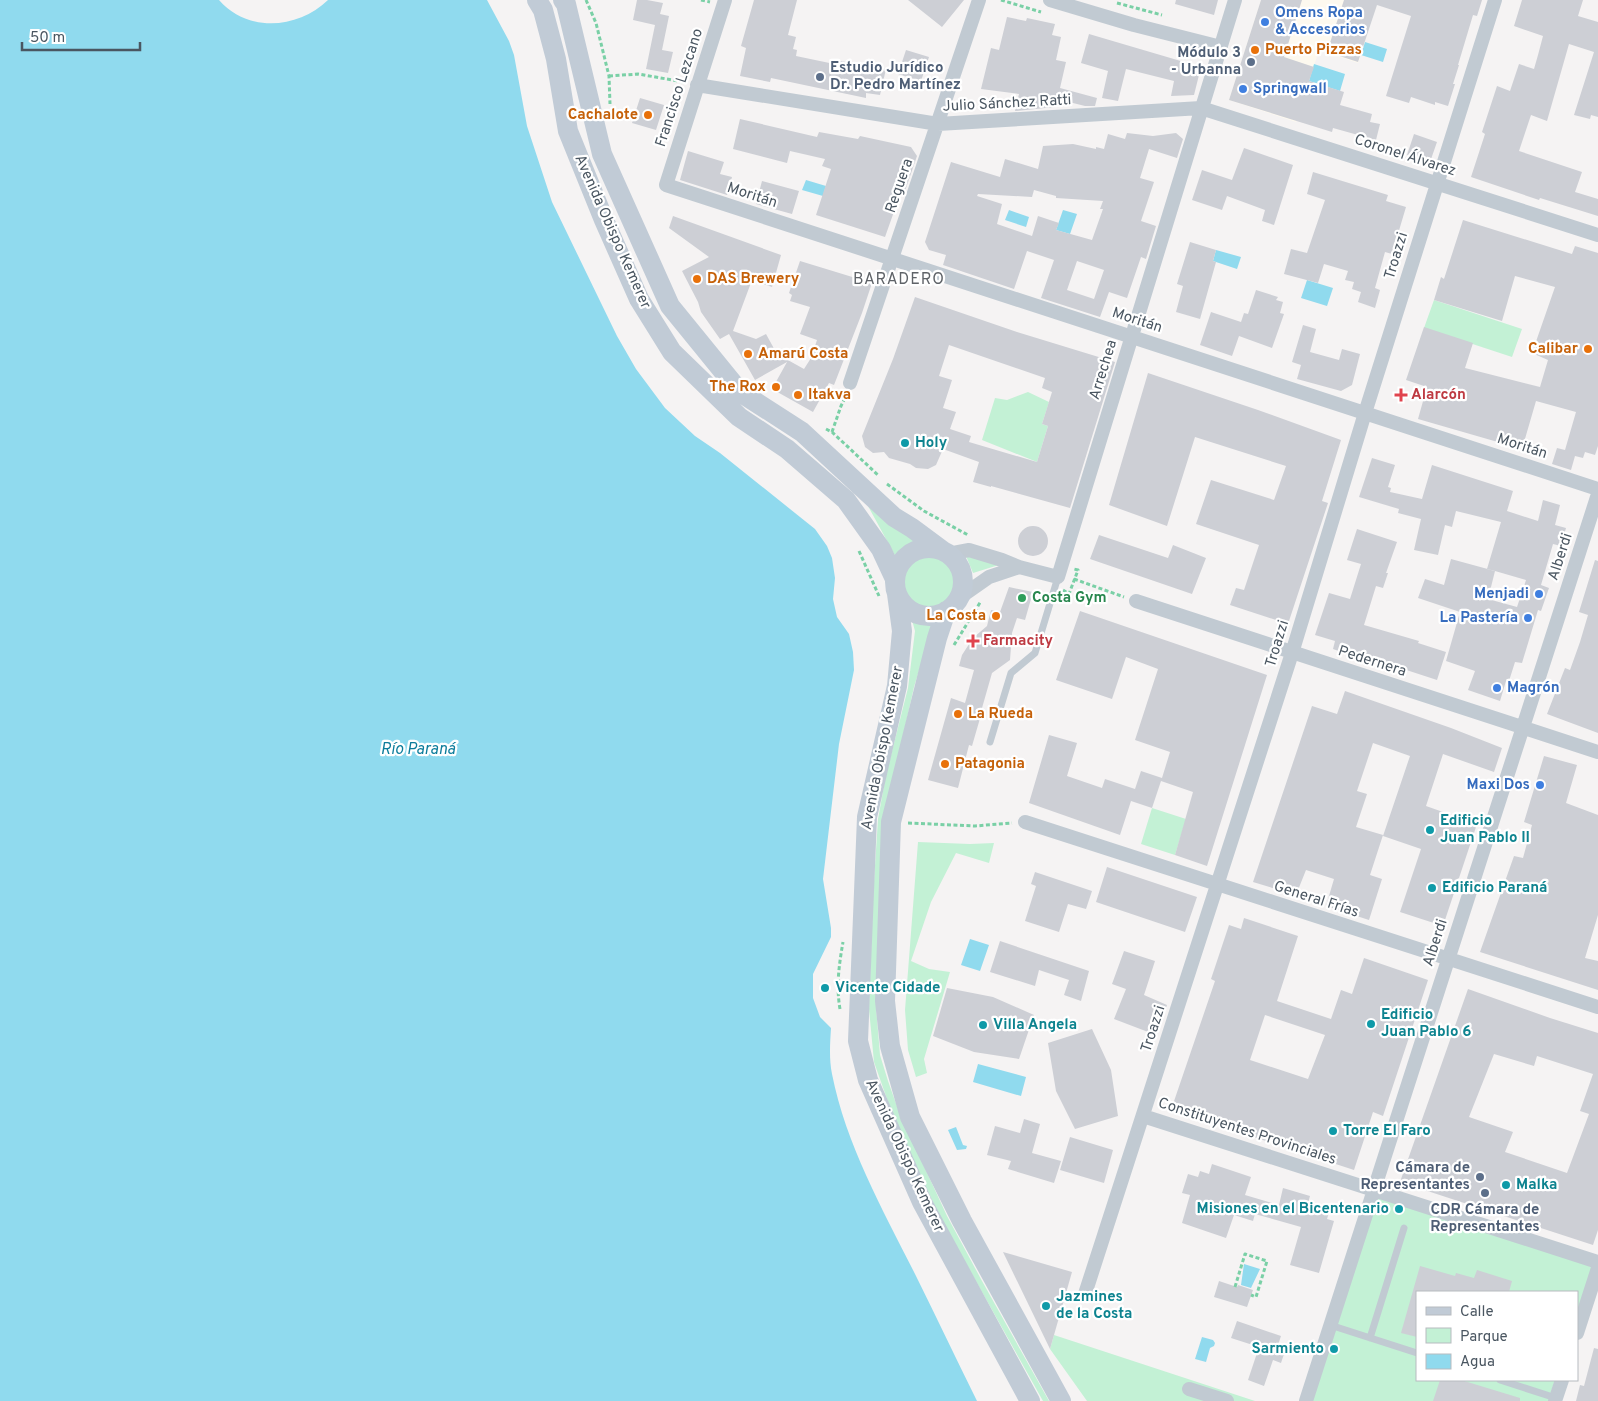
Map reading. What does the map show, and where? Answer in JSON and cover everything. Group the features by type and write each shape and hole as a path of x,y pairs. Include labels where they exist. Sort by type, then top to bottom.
{"main road":[{"name":"Avenida Obispo Kemerer","path":"537,0 543,10 556,58 568,131 604,220 643,307 672,352 739,417 787,449 846,500 881,549 902,631 897,686 867,817 858,1041 868,1080 922,1202 1030,1401"},
{"name":"Avenida Obispo Kemerer","path":"563,0 566,4 602,154 670,306 740,392 802,432 894,517 946,553 955,561 962,574 962,589 952,605 937,638 891,822 886,1001 890,1046 910,1117 962,1221 1061,1401"},
{"path":"891,592 898,568 912,552 922,549 933,549 946,553"},
{"name":"Avenida Obispo Kemerer","path":"891,592 912,612 923,615 935,615 952,605"}],"street":[{"name":"Francisco Lezcano","path":"666,185 725,0"},
{"name":"Reguera","path":"850,383 979,0"},
{"path":"1050,0 1221,47"},
{"name":"Arrechea","path":"1058,577 1235,0"},
{"name":"Troazzi","path":"1085,1294 1292,653 1365,413 1495,0"},
{"name":"Julio Sánchez Ratti","path":"697,84 938,124 1201,108"},
{"name":"Coronel Álvarez","path":"1201,108 1598,235"},
{"name":"Moritán","path":"666,185 1598,489"},
{"name":"Alberdi","path":"1306,1401 1598,494"},
{"path":"946,553 969,550 1019,567 1058,577"},
{"path":"952,605 989,577 1019,567"},
{"name":"Pedernera","path":"1136,601 1598,752"},
{"name":"General Frías","path":"1025,822 1598,1007"},
{"name":"Constituyentes Provinciales","path":"1142,1116 1598,1262"},
{"path":"1578,1330 1598,1268"},
{"path":"1556,1399 1562,1381"},
{"path":"1189,1389 1227,1401"}],"lane":[{"name":"Arrechea","path":"990,742 1012,673 1035,654 1058,577"},
{"path":"1370,1338 1404,1228"},
{"path":"1330,1326 1416,1353"},
{"path":"1503,1381 1556,1399"}],"path":[{"path":"586,0 596,23 609,76 610,114"},
{"path":"609,76 638,74 697,84"},
{"path":"832,432 850,383"},
{"path":"824,428 832,432 888,485 924,511 956,530 974,538"},
{"path":"858,550 891,592"},
{"path":"1074,580 1136,601"},
{"path":"951,653 984,595"},
{"path":"906,832 908,814"},
{"path":"906,823 975,826 1025,822"},
{"path":"841,1012 837,980 844,936"},
{"path":"1235,1287 1245,1254 1266,1261 1256,1296 1251,1295"}],"shaded area":[{"path":"1261,0 1378,0 1358,63 1319,50 1296,122 1229,100"}],"green space":[{"path":"1434,300 1522,329 1512,357 1424,328"},
{"path":"1028,392 1049,402 1042,424 1048,426 1037,462 982,440 995,398 1007,400"},
{"path":"868,506 919,542 905,548 898,561"},
{"path":"923,555 933,555 943,559 951,567 955,582 951,597 943,605 933,609 923,609 913,605 905,597 901,587 901,577 905,567 913,559"},
{"path":"966,556 1002,564 973,573"},
{"path":"912,620 933,624 914,687 884,821 876,1007 880,1055 899,1112 947,1216 1049,1401 1043,1401 940,1217 893,1116 874,1062 869,1009 878,819 886,775 908,688 915,631"},
{"path":"1152,808 1186,819 1175,855 1141,844"},
{"path":"918,842 994,843 989,863 956,853 931,902 911,961 929,969 950,972 924,1059 927,1073 916,1077 908,1050 905,1010"},
{"path":"1376,1192 1595,1261 1578,1312 1578,1291 1416,1291 1416,1381 1555,1381 1548,1401 1301,1401"},
{"path":"1054,1335 1255,1401 1087,1401 1050,1349"}],"water":[{"name":"Río Paraná","path":"0,0 219,0 231,11 244,18 258,22 273,23 302,17 316,10 328,0 487,0 509,41 514,55 527,126 552,202 617,336 636,369 665,408 695,436 720,453 815,529 827,546 832,558 835,578 833,599 837,617 849,634 854,670 839,744 823,879 831,937 813,974 813,998 820,1017 831,1028 830,1057 832,1074 846,1126 856,1152 878,1201 977,1401 0,1401"},
{"path":"1365,42 1387,49 1383,62 1361,55"},
{"path":"1314,64 1345,74 1340,91 1309,81"},
{"path":"806,180 826,186 823,196 802,190"},
{"path":"1009,210 1029,217 1026,227 1005,220"},
{"path":"1063,210 1077,214 1070,234 1056,230"},
{"path":"1216,250 1241,257 1237,269 1213,261"},
{"path":"1307,280 1333,288 1327,306 1301,298"},
{"path":"970,939 989,945 980,971 961,965"},
{"path":"978,1064 1026,1077 1021,1096 973,1082"},
{"path":"956,1127 963,1145 967,1146 966,1149 957,1150 948,1130"},
{"path":"1244,1264 1260,1269 1251,1288 1241,1285"},
{"path":"1202,1337 1213,1340 1215,1343 1210,1348 1206,1362 1195,1359"}],"building":[{"path":"637,0 663,3 660,14 669,16 662,50 673,52 668,73 646,69 655,25 633,20"},
{"path":"754,0 797,0 788,35 796,37 793,49 797,50 796,56 839,65 840,61 886,69 880,95 866,93 866,98 771,78 770,82 740,76 746,48 741,46"},
{"path":"908,0 964,0 942,27"},
{"path":"1176,0 1218,0 1214,15 1175,4"},
{"path":"1261,0 1302,0 1284,57 1314,67 1309,81 1344,92 1340,105 1372,114 1370,122 1380,124 1376,140 1333,128 1332,132 1229,100"},
{"path":"1344,0 1482,0 1477,16 1473,15 1448,106 1435,102 1435,105 1411,97 1409,103 1386,96 1411,16 1377,5 1358,62 1327,52"},
{"path":"1522,0 1583,0 1578,16 1598,22 1598,117 1591,115 1590,119 1574,115 1594,52 1569,44 1547,121 1531,115 1519,151 1582,172 1575,192 1598,199 1598,216 1540,198 1539,200 1471,177 1485,134 1482,132 1497,86 1510,91 1519,64 1534,69 1543,36 1514,26"},
{"path":"1007,17 1026,21 1027,18 1055,24 1052,35 1061,37 1056,60 1066,62 1060,88 1097,98 1095,106 1085,106 1057,99 1055,107 1015,111 1019,94 981,89 991,48 999,50"},
{"path":"1089,34 1201,67 1194,95 1171,96 1174,81 1126,69 1118,101 1102,98 1108,71 1081,63"},
{"path":"906,50 929,57 921,81 898,74"},
{"path":"640,98 664,105 656,130 632,123"},
{"path":"740,119 817,137 819,132 858,139 860,136 911,147 917,156 905,191 902,189 885,237 816,215 831,169 822,166 825,159 790,151 787,163 733,149"},
{"path":"1127,133 1153,136 1176,133 1183,139 1177,158 1149,149 1140,178 1154,182 1141,221 1156,226 1146,259 1141,257 1127,298 1109,292 1100,317 1041,298 1054,260 1027,251 1014,289 943,265 946,255 929,250 925,242 951,162 1000,177 1005,159 1038,169 1043,146 1073,144 1104,149 1108,134 1125,139","holes":["1034,190 1056,196 1056,198 1103,201 1100,209 1103,209 1092,240 1056,230 1059,223 1038,216 1032,236 997,224 1002,204 977,196 978,194 1032,197","1077,261 1104,270 1094,299 1067,290"]},
{"path":"1414,134 1437,142 1430,162 1407,155"},
{"path":"1244,148 1293,165 1274,225 1262,221 1265,210 1227,196 1222,210 1192,200 1202,170 1232,180"},
{"path":"688,151 724,162 720,174 732,177 727,195 680,180"},
{"path":"1313,172 1388,195 1386,201 1406,207 1392,254 1385,252 1375,288 1380,290 1375,308 1358,302 1361,292 1352,289 1354,282 1345,280 1348,271 1324,264 1318,283 1284,274 1291,249 1307,253 1325,200 1307,194"},
{"path":"762,181 799,191 792,214 756,204"},
{"path":"673,216 781,255 772,287 752,280 733,331 756,339 766,334 777,354 804,369 811,358 817,340 800,334 810,307 790,301 792,295 789,293 800,261 872,283 834,385 829,383 813,412 772,389 787,362 755,380 729,334 720,339 701,312 682,271 709,257 669,228"},
{"path":"1463,220 1572,254 1575,246 1598,253 1598,446 1595,455 1585,452 1583,458 1575,456 1571,470 1552,464 1557,448 1565,450 1576,412 1536,401 1522,449 1418,419 1427,387 1406,380 1424,327 1473,343 1465,368 1540,387 1548,360 1532,353 1555,287 1515,276 1502,321 1434,300 1441,277 1444,279"},
{"path":"1190,242 1216,250 1213,261 1216,262 1200,319 1176,312 1183,286 1177,284"},
{"path":"1256,290 1278,297 1276,300 1283,302 1280,313 1284,314 1272,348 1239,336 1232,356 1200,345 1211,312 1241,322 1244,313 1248,314"},
{"path":"915,297 1017,332 1115,362 1070,508 973,482 979,462 943,449 936,465 928,469 916,468 910,464 889,458 884,452 873,453 865,447 862,436 893,359","holes":["949,345 1045,378 1042,388 1052,392 1042,424 1048,426 1037,462 969,442 971,436 950,429 956,412 943,408 952,380 939,376"]},
{"path":"1303,325 1316,329 1310,352 1339,360 1342,349 1360,354 1352,385 1341,391 1297,379 1301,365 1292,362"},
{"path":"1148,373 1341,440 1322,501 1328,503 1288,624 1230,605 1236,588 1244,590 1259,545 1196,524 1211,480 1274,500 1286,466 1195,437 1167,526 1109,505"},
{"path":"1372,458 1395,465 1388,487 1391,488 1390,492 1422,499 1432,465 1513,491 1507,511 1538,521 1543,500 1560,505 1555,525 1566,528 1561,546 1553,544 1541,585 1549,588 1541,611 1538,610 1522,663 1515,662 1509,681 1506,681 1500,701 1468,690 1475,671 1446,661 1460,612 1418,598 1425,579 1444,585 1451,559 1487,569 1501,522 1456,511 1452,527 1445,525 1438,555 1414,550 1421,519 1398,513 1399,509 1359,497","holes":["1495,571 1526,580 1517,607 1488,599"]},
{"path":"1033,526 1044,530 1048,541 1044,552 1033,556 1022,552 1018,541 1022,530"},
{"path":"1357,529 1397,542 1383,588 1376,586 1364,625 1419,641 1418,643 1446,652 1437,680 1388,664 1388,667 1367,661 1333,649 1335,641 1315,635 1329,593 1350,599 1361,564 1347,560"},
{"path":"1099,535 1168,558 1173,545 1206,558 1192,594 1090,559"},
{"path":"1595,560 1598,561 1598,733 1547,714 1565,668 1570,670 1580,642 1588,615 1579,612"},
{"path":"1009,587 1033,592 1025,620 1017,618 1012,633 1010,660 992,673 972,746 969,745 958,788 928,780 951,698 965,703 974,670 959,666 962,655 973,638 987,626 991,610 1000,612"},
{"path":"1080,611 1267,675 1207,866 1175,855 1193,792 1161,781 1152,808 1131,801 1120,835 1029,803 1049,735 1077,743 1067,776 1102,788 1105,779 1135,789 1141,771 1162,778 1170,752 1135,740 1158,669 1126,657 1112,699 1056,680"},
{"path":"1345,691 1502,748 1494,772 1443,754 1426,806 1477,824 1443,926 1400,912 1421,849 1383,836 1410,756 1373,743 1357,791 1367,794 1356,827 1383,835 1370,875 1382,879 1369,920 1326,906 1334,879 1306,870 1296,895 1253,882 1312,706 1337,714"},
{"path":"1544,756 1577,765 1566,803 1598,815 1598,915 1585,958 1598,961 1598,990 1480,952 1514,856 1523,858 1532,825 1524,822"},
{"path":"1107,867 1197,897 1185,932 1096,902"},
{"path":"1035,872 1092,891 1086,909 1068,904 1059,932 1025,921 1036,886 1031,884"},
{"path":"1244,918 1298,936 1277,1001 1331,1019 1341,990 1352,994 1364,958 1428,980 1383,1116 1373,1112 1354,1170 1171,1110 1215,981 1211,979 1229,925 1241,929","holes":["1265,1015 1325,1035 1308,1079 1250,1060"]},
{"path":"1000,941 1089,971 1081,1001 1064,995 1069,980 1039,970 1035,986 990,972"},
{"path":"1124,951 1155,961 1144,995 1167,1005 1156,1035 1114,1019 1126,989 1112,984"},
{"name":"Villa Angela","path":"947,988 993,997 1034,1015 1019,1059 974,1052 933,1036"},
{"path":"1468,989 1598,1033 1598,1230 1593,1245 1400,1182","holes":["1494,1054 1534,1066 1537,1056 1593,1074 1580,1111 1589,1114 1567,1173 1505,1152 1513,1132 1469,1117"]},
{"name":"Villa Angela","path":"1092,1029 1111,1070 1118,1116 1075,1129 1056,1091 1048,1043"},
{"path":"1024,1119 1040,1124 1032,1153 1061,1161 1054,1183 1008,1169 1011,1161 987,1155 995,1126 1020,1133"},
{"path":"1070,1137 1113,1150 1104,1183 1060,1170"},
{"path":"1212,1164 1251,1177 1245,1195 1279,1205 1283,1188 1310,1196 1308,1203 1330,1209 1327,1219 1334,1221 1319,1273 1290,1265 1301,1227 1255,1214 1253,1221 1234,1215 1226,1238 1182,1223 1190,1195 1182,1193 1188,1174 1198,1177 1200,1171 1209,1174"},
{"name":"Jazmines de la Costa","path":"1003,1252 1072,1272 1050,1349"},
{"path":"1420,1266 1455,1276 1456,1273 1474,1278 1477,1270 1512,1281 1509,1291 1416,1291 1416,1337 1401,1333"},
{"path":"1219,1281 1253,1290 1247,1307 1214,1297"},
{"path":"1237,1321 1281,1336 1278,1345 1286,1348 1281,1363 1273,1360 1264,1386 1248,1380 1259,1347 1231,1338"},
{"path":"1594,1348 1598,1349 1598,1401 1576,1401 1580,1385 1584,1386"},
{"path":"1440,1381 1464,1381 1520,1398 1520,1401 1433,1401"}],"place":[{"name":"Omens Ropa & Accesorios","path":"1265,22"},
{"name":"Puerto Pizzas","path":"1255,50"},
{"name":"Módulo 3 - Urbanna","path":"1251,62"},
{"name":"Estudio Jurídico Dr. Pedro Martínez","path":"820,77"},
{"name":"Springwall","path":"1243,89"},
{"name":"Cachalote","path":"648,115"},
{"name":"DAS Brewery","path":"697,279"},
{"name":"Calibar","path":"1588,349"},
{"name":"Amarú Costa","path":"748,354"},
{"name":"The Rox","path":"776,387"},
{"name":"Itakva","path":"798,395"},
{"name":"Alarcón","path":"1401,395"},
{"name":"Holy","path":"905,443"},
{"name":"Menjadi","path":"1539,594"},
{"name":"Costa Gym","path":"1022,598"},
{"name":"La Costa","path":"996,616"},
{"name":"La Pastería","path":"1528,618"},
{"name":"Farmacity","path":"973,641"},
{"name":"Magrón","path":"1497,688"},
{"name":"La Rueda","path":"958,714"},
{"name":"Patagonia","path":"945,764"},
{"name":"Maxi Dos","path":"1540,785"},
{"name":"Edificio Juan Pablo II","path":"1430,830"},
{"name":"Edificio Paraná","path":"1432,888"},
{"name":"Vicente Cidade","path":"825,988"},
{"name":"Edificio Juan Pablo 6","path":"1371,1024"},
{"name":"Villa Angela","path":"983,1025"},
{"name":"Torre El Faro","path":"1333,1131"},
{"name":"Cámara de Representantes","path":"1480,1177"},
{"name":"Malka","path":"1506,1185"},
{"name":"CDR Cámara de Representantes","path":"1485,1193"},
{"name":"Misiones en el Bicentenario","path":"1399,1209"},
{"name":"Jazmines de la Costa","path":"1046,1306"},
{"name":"Sarmiento","path":"1334,1349"}],"district":[{"name":"BARADERO","path":"899,280"}]}
